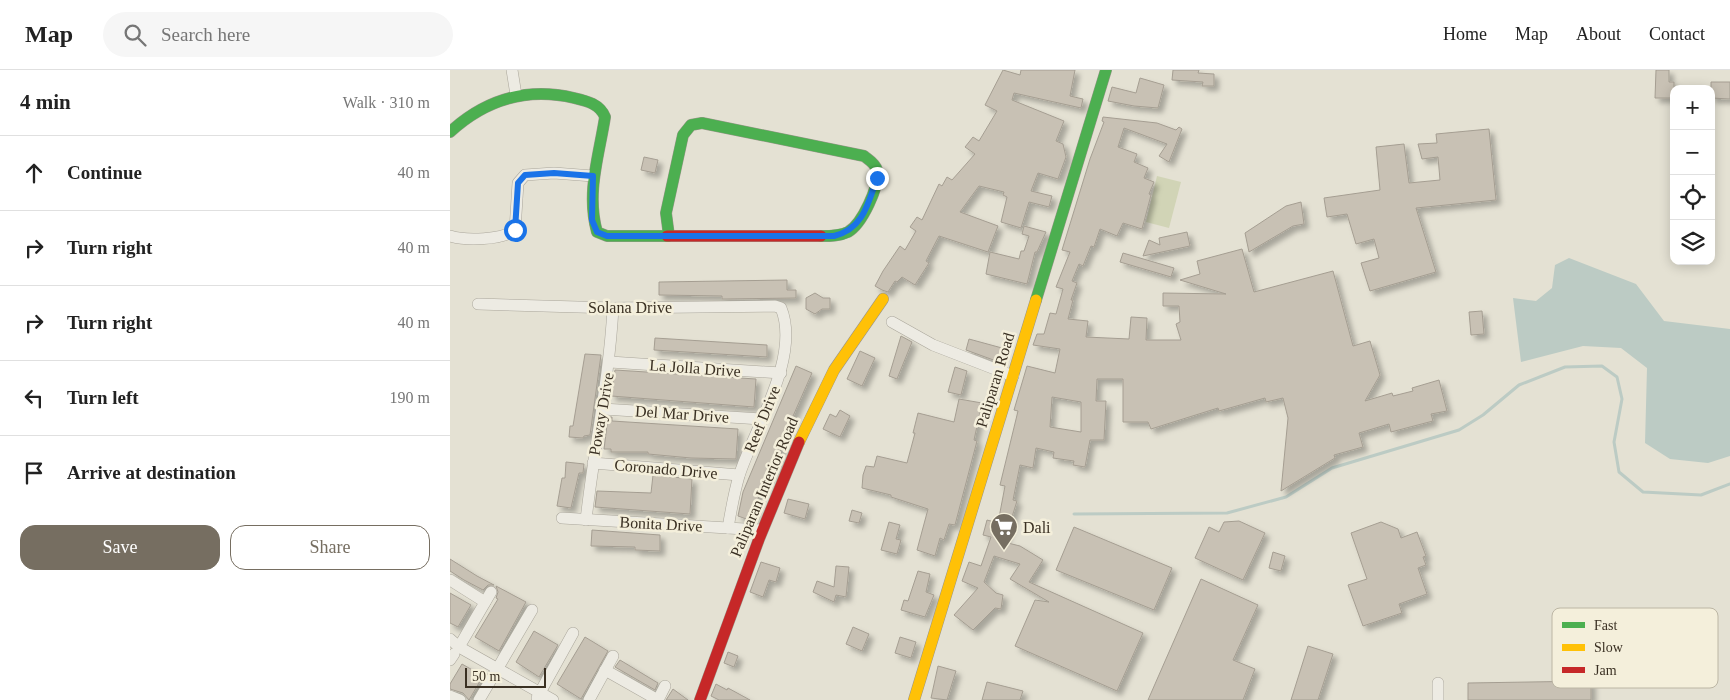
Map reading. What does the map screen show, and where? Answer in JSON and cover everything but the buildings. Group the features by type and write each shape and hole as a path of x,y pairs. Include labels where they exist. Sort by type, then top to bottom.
{"street":[{"path":"512,70 516,95"},
{"name":"Paliparan Road","path":"914,700 1106,70"},
{"path":"450,132 479,109 516,95 541,93 569,96 594,104 603,110 604,122 593,176 592,220 597,232 607,236 669,236 834,236 847,232 856,224 868,204 877,178 877,170 873,162 864,156 702,123 691,125 683,135 666,213 669,236"},
{"path":"450,236 492,238 506,236 515,230 518,183 525,175 554,173 593,176"},
{"name":"Paliparan Interior Road","path":"700,700 761,530 829,379 875,315 883,299"},
{"name":"Solana Drive","path":"478,304 613,308 775,306 781,308"},
{"name":"Poway Drive","path":"586,520 592,463 610,362 613,308"},
{"name":"Reef Drive","path":"728,528 740,475 781,373 785,338 781,308"},
{"path":"892,322 933,345 1013,376"},
{"name":"La Jolla Drive","path":"610,362 781,373"},
{"name":"Del Mar Drive","path":"603,409 761,419"},
{"name":"Coronado Drive","path":"592,463 740,475"},
{"name":"Bonita Drive","path":"562,518 761,530"},
{"path":"450,580 485,602"},
{"path":"492,592 453,650 496,668 538,696 553,700"},
{"path":"479,700 496,668 532,610"},
{"path":"538,696 573,633"},
{"path":"589,700 613,656"},
{"path":"605,670 658,700 665,686"},
{"path":"1438,683 1438,700"},
{"path":"450,696 460,700"}],"green space":[{"path":"1157,176 1181,182 1169,228 1146,222"}],"shaded area":[{"path":"1569,258 1636,284 1664,321 1730,329 1730,456 1708,463 1670,459 1645,443 1647,368 1621,348 1583,346 1521,362 1513,298 1536,301 1552,288 1555,265"}],"waterway":[{"path":"1074,514 1227,513 1286,497 1332,468 1459,430 1483,415 1519,385 1565,367 1602,366 1617,377 1622,399 1614,442 1619,472 1643,492 1701,495 1730,484"}],"traffic: fast":[{"path":"1036,300 1106,70"},
{"path":"450,132 463,121 492,104 523,95 557,95 588,102 600,109 605,117 593,189 594,217 597,232 607,236 667,236"},
{"path":"669,236 666,213 683,135 691,125 702,123 864,156 872,162 877,170 876,185 869,204 859,221 848,232 835,236 821,236"}],"traffic: slow":[{"path":"799,442 834,370 883,299"},
{"path":"914,700 1036,300"}],"traffic: jam":[{"path":"667,236 821,236"},
{"path":"700,700 759,539 799,442"}],"place":[{"name":"Dali","path":"1004,551"}],"route":[{"path":"515,230 518,183 525,175 554,173 593,176 592,220 597,232 607,236 834,236 847,232 856,224 868,204 877,178"}]}
